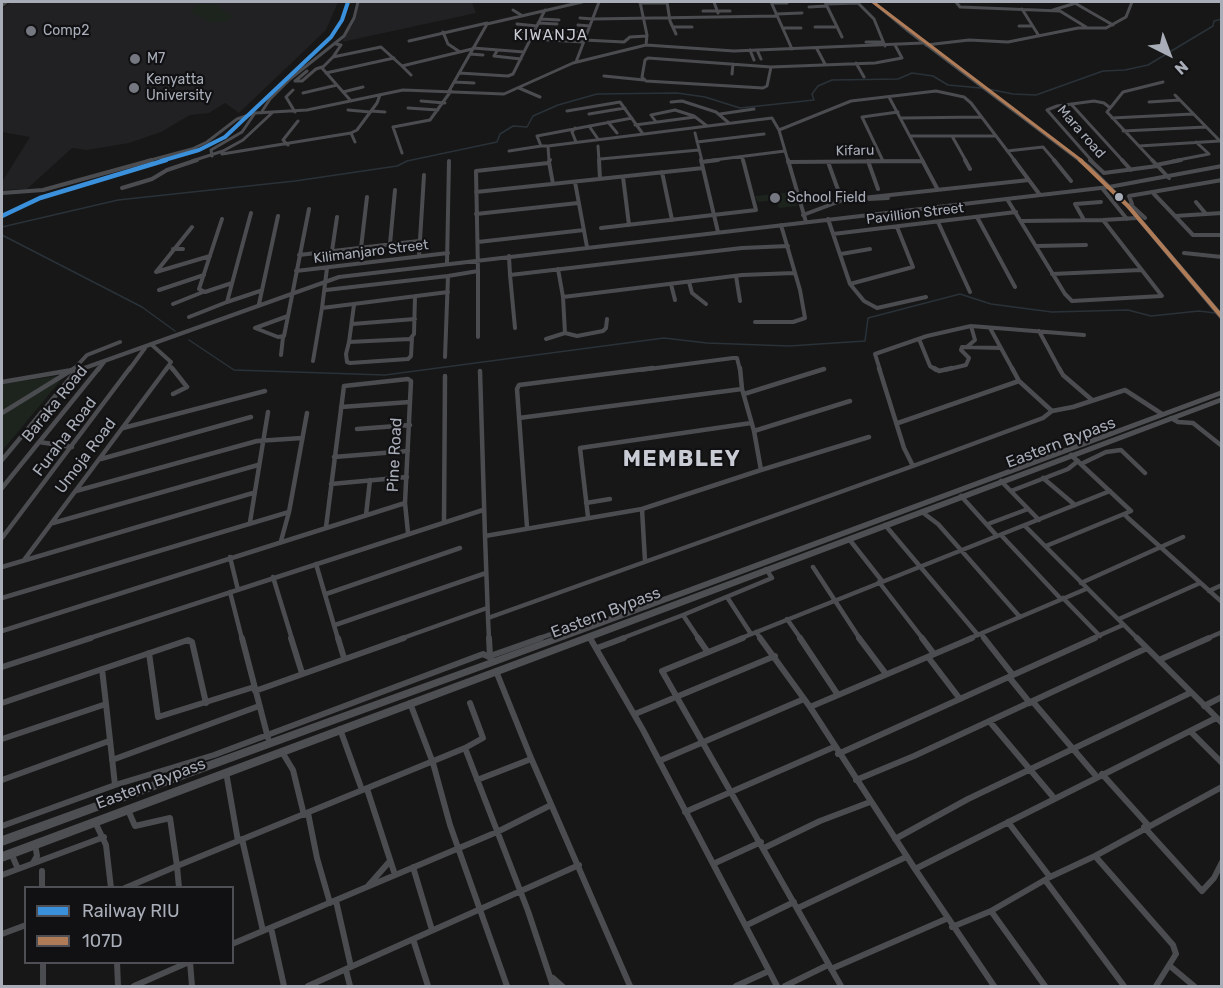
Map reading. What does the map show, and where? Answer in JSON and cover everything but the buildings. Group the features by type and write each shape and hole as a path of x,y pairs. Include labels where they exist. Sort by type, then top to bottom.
{"main road":[{"path":"2,5 6,2"},
{"path":"873,2 924,44 1075,156 1129,206 1137,219 1218,314"},
{"name":"Eastern Bypass","path":"587,632 712,590 1035,468 1076,460 1111,441 1221,392"},
{"name":"Eastern Bypass","path":"2,857 496,671 526,654 1166,416 1183,413 1221,399"},
{"name":"Eastern Bypass","path":"2,842 417,684 491,659 526,654"}],"street":[{"path":"261,113 274,94 336,44 349,28 358,2"},
{"path":"410,41 582,2"},
{"path":"576,62 599,2"},
{"path":"646,45 647,36 640,2 667,2 676,34"},
{"path":"714,2 721,18"},
{"path":"787,3 772,2 792,49"},
{"path":"809,7 858,2 876,21 885,46"},
{"path":"956,2 960,7 1064,12 1086,27"},
{"path":"1018,2 1039,36"},
{"path":"1052,10 1075,2 1113,25"},
{"path":"2,193 43,190 192,149 216,137 237,118 255,113 295,112 380,94 411,90 502,94 576,62 646,45 757,50 827,49 977,39 1008,42 1086,27 1106,28 1127,16 1132,2"},
{"path":"826,4 842,37"},
{"path":"513,10 521,15"},
{"path":"459,73 511,76 545,10"},
{"path":"704,11 730,11"},
{"path":"580,18 721,18 802,13"},
{"path":"541,19 559,20"},
{"path":"402,153 393,127 428,120 445,103 484,27 490,22"},
{"path":"517,24 545,28"},
{"path":"537,26 557,24"},
{"path":"578,25 590,26"},
{"path":"1019,26 1032,26"},
{"path":"674,27 692,27"},
{"path":"815,27 837,27"},
{"path":"783,28 801,28"},
{"path":"571,32 587,33"},
{"path":"443,33 448,44 460,52"},
{"path":"513,33 554,33"},
{"path":"421,34 425,37"},
{"path":"531,39 624,42 630,37 647,36"},
{"path":"824,41 827,49"},
{"path":"839,41 843,48"},
{"path":"866,42 882,42"},
{"path":"308,67 295,81 302,81 314,70 322,67 341,45 336,44"},
{"path":"490,50 494,45"},
{"path":"644,80 642,77 645,59 771,67 867,63 901,59 895,45"},
{"path":"333,57 381,47 411,75"},
{"path":"683,60 685,48"},
{"path":"402,66 472,49 524,52"},
{"path":"817,49 825,64"},
{"path":"497,50 494,55 521,59"},
{"path":"750,50 754,60"},
{"path":"757,50 761,59"},
{"path":"470,54 483,55"},
{"path":"326,73 394,58"},
{"path":"693,69 694,61"},
{"path":"856,63 864,77"},
{"path":"867,63 871,70"},
{"path":"732,74 733,64"},
{"path":"322,67 351,101"},
{"path":"604,76 690,84 765,87 771,67"},
{"path":"690,84 692,75"},
{"path":"704,84 706,76"},
{"path":"454,82 474,83"},
{"path":"1163,82 1125,91 1107,112 1169,178"},
{"path":"303,93 337,85"},
{"path":"343,92 363,87"},
{"path":"519,88 540,97"},
{"path":"293,90 286,97 295,112"},
{"path":"779,130 851,101 943,92 966,99 1040,195"},
{"path":"122,188 152,179 167,170 223,153 288,145 351,133 357,130 380,94"},
{"path":"1139,146 1220,141 1175,94"},
{"path":"891,97 938,190"},
{"path":"1149,102 1180,100"},
{"path":"421,101 445,103"},
{"path":"671,102 682,101 720,114 729,123"},
{"path":"1071,104 1094,101 1104,103 1109,107"},
{"path":"567,111 620,102 643,134"},
{"path":"1071,104 1131,171"},
{"name":"Mara road","path":"1071,104 1047,110 1102,172 1112,174 1131,171 1209,154 1196,142"},
{"path":"408,108 438,110"},
{"path":"589,114 625,108"},
{"path":"720,114 754,109"},
{"path":"348,110 385,112"},
{"path":"656,122 651,115 673,110 697,117 707,126"},
{"path":"223,153 273,112"},
{"path":"883,161 862,117 898,112"},
{"path":"212,156 210,152 242,132 255,113"},
{"path":"1112,118 1194,114"},
{"path":"636,125 697,117"},
{"path":"902,118 981,117"},
{"path":"541,146 538,136 632,118"},
{"path":"509,151 772,118 779,130 806,222"},
{"path":"288,145 283,140 298,121"},
{"path":"608,123 617,133"},
{"path":"589,126 598,139"},
{"path":"1123,130 1206,127"},
{"path":"575,128 572,132 576,142"},
{"path":"351,133 355,142"},
{"path":"695,133 718,232"},
{"path":"697,142 764,134"},
{"path":"911,136 995,135"},
{"path":"338,136 341,143"},
{"path":"952,136 970,169"},
{"path":"547,146 553,184"},
{"path":"598,146 600,179"},
{"path":"218,147 223,153"},
{"path":"1007,151 1043,147 1071,180"},
{"path":"600,159 699,150"},
{"path":"702,162 785,151"},
{"path":"601,228 756,209 742,157"},
{"path":"447,263 449,161"},
{"path":"868,161 878,189"},
{"name":"Kifaru","path":"788,162 922,161"},
{"path":"478,337 476,171 549,162"},
{"path":"828,162 843,200"},
{"path":"2,382 73,371 104,362 325,280 447,263 1102,188 1169,178 1221,166"},
{"path":"476,192 703,168"},
{"path":"662,172 672,220"},
{"path":"418,256 424,175"},
{"path":"623,177 629,225"},
{"path":"803,215 843,200 879,200 896,195 1029,180"},
{"path":"1145,218 1129,206 1128,197 1221,180"},
{"path":"574,182 587,247"},
{"path":"1102,188 1127,219"},
{"path":"390,244 395,190"},
{"path":"1154,194 1193,235 1221,235"},
{"path":"362,248 367,197"},
{"path":"1007,199 1052,274 1072,301 1162,297 1102,219"},
{"path":"1084,220 1075,204 1101,201"},
{"path":"1196,202 1206,214"},
{"path":"476,214 578,203"},
{"path":"281,355 298,255 309,209"},
{"name":"Pavillion Street","path":"833,234 1016,212"},
{"path":"227,302 251,213"},
{"path":"1175,216 1221,213"},
{"path":"259,304 278,216"},
{"path":"332,251 337,217"},
{"path":"977,217 1016,287"},
{"path":"203,292 200,291 200,286 222,219"},
{"path":"828,219 850,284 857,296 876,308 926,297"},
{"path":"1022,221 1137,219"},
{"path":"938,222 970,292"},
{"path":"755,322 793,322 805,318 781,225"},
{"path":"192,227 156,272 210,256"},
{"path":"850,284 913,267 897,227"},
{"path":"478,242 584,230"},
{"path":"298,255 419,240"},
{"path":"1037,246 1086,245"},
{"path":"510,274 742,248 788,246"},
{"path":"173,249 183,249"},
{"path":"841,254 870,249"},
{"name":"Kilimanjaro Street","path":"296,271 448,253"},
{"path":"1184,253 1221,257"},
{"path":"169,254 172,268"},
{"path":"509,256 514,328"},
{"path":"313,361 326,290 327,267"},
{"path":"558,269 563,297 565,333"},
{"path":"1052,274 1142,270"},
{"path":"326,290 478,271"},
{"path":"563,297 736,276 794,273"},
{"path":"159,290 204,275"},
{"path":"446,357 448,276"},
{"path":"736,276 740,301"},
{"path":"689,282 692,293 706,304"},
{"path":"173,304 232,283"},
{"path":"671,284 675,300"},
{"path":"189,317 260,291"},
{"path":"322,308 448,292"},
{"path":"354,304 350,342 346,354 347,362 408,359 411,356 414,334 415,296"},
{"path":"283,337 255,328 288,316"},
{"path":"352,324 415,319"},
{"path":"546,339 565,333 577,336 603,331 606,328 606,319"},
{"path":"919,339 930,366 937,371 966,365 969,358 961,350 973,345 975,340 971,326"},
{"path":"913,466 904,448 875,354 919,339 971,326 1084,335"},
{"path":"990,328 1018,381 1052,411"},
{"path":"1039,331 1063,375 1092,400"},
{"path":"350,342 412,338"},
{"path":"2,460 87,355 120,342"},
{"path":"152,345 171,362 169,365 187,387 173,394"},
{"path":"968,346 1001,348"},
{"name":"Furaha Road","path":"2,538 146,348"},
{"path":"527,527 516,389 519,385 737,358 761,470"},
{"name":"Baraka Road","path":"2,488 104,362"},
{"name":"Umoja Road","path":"23,561 169,365"},
{"path":"744,394 824,369"},
{"path":"2,413 46,384 73,371"},
{"path":"480,371 483,510 491,659 581,624 635,714 747,925 777,987"},
{"path":"444,521 445,376"},
{"name":"Pine Road","path":"341,407 346,384 408,379 411,381 405,503 408,533"},
{"path":"898,423 1018,381"},
{"path":"519,418 742,388"},
{"path":"488,618 913,466 1043,418 1052,411 1120,390 1128,390 1178,422 1193,423"},
{"path":"123,428 265,391"},
{"path":"754,432 850,401"},
{"path":"326,527 341,407 410,402"},
{"path":"250,522 268,412"},
{"path":"281,541 289,512 307,413"},
{"path":"1183,413 1221,446"},
{"path":"100,460 251,417"},
{"path":"588,518 580,448 751,423"},
{"path":"357,429 410,425"},
{"path":"485,536 642,509 869,437"},
{"path":"76,491 263,440 302,438"},
{"path":"1111,441 1145,473"},
{"path":"39,442 72,447"},
{"path":"1011,491 1068,469 1076,460 1121,450"},
{"path":"334,457 408,451"},
{"path":"1046,546 1131,511 1076,460"},
{"path":"53,523 258,465"},
{"path":"1035,468 1075,505"},
{"path":"332,484 406,477"},
{"path":"366,516 370,480"},
{"path":"1001,482 1039,520"},
{"path":"841,987 763,845 730,792 662,671 880,581 1110,491"},
{"path":"2,567 253,493"},
{"path":"961,496 1100,636"},
{"path":"586,503 610,499"},
{"path":"2,631 405,503"},
{"path":"642,509 645,561"},
{"path":"988,524 1028,509"},
{"path":"2,667 483,510"},
{"path":"2,598 289,512"},
{"path":"921,512 938,524 1020,617"},
{"path":"1124,514 1221,602"},
{"path":"885,525 980,635 1031,702 1073,750 1100,775 1146,826 1199,889 1204,890 1219,876 1221,862"},
{"path":"1024,525 1221,723"},
{"path":"2,529 8,530"},
{"path":"1081,583 1184,537"},
{"path":"849,538 960,699"},
{"path":"326,594 460,548"},
{"path":"230,557 238,590"},
{"path":"316,564 345,658"},
{"path":"813,567 886,674"},
{"path":"597,648 772,578 766,569"},
{"path":"334,624 486,573"},
{"path":"273,578 302,673"},
{"path":"685,812 960,699 1100,636 1121,622 1200,583"},
{"path":"1209,591 1221,585"},
{"path":"810,707 1086,589"},
{"path":"712,590 720,600"},
{"path":"2,826 115,785 268,739 230,592"},
{"path":"727,597 753,633 775,656 810,707 946,919 993,985 984,987"},
{"path":"149,653 158,717 254,689 487,608"},
{"path":"683,615 707,651"},
{"path":"787,619 838,695"},
{"path":"1159,660 1221,632"},
{"path":"2,703 184,640 191,641 206,703"},
{"path":"856,780 990,722 1147,648"},
{"path":"635,714 775,656"},
{"path":"102,669 115,785"},
{"path":"496,671 531,759 579,865 630,987"},
{"path":"895,839 951,808 1190,693"},
{"path":"1204,706 1221,697"},
{"path":"659,761 804,699"},
{"path":"410,703 433,763 458,848 507,987"},
{"path":"2,739 106,704"},
{"path":"130,886 465,748 483,738 471,704"},
{"path":"112,760 259,706"},
{"path":"915,868 1216,718"},
{"path":"990,722 1054,798"},
{"path":"340,729 365,790 395,875"},
{"path":"1190,731 1221,763"},
{"path":"2,780 109,741"},
{"path":"465,748 552,977 553,987"},
{"path":"282,751 293,770 316,858 333,902 349,968 350,987"},
{"path":"477,780 531,759"},
{"path":"226,772 263,932"},
{"path":"952,927 991,911 1048,878 1095,856 1146,826 1221,787"},
{"path":"713,864 870,802"},
{"path":"234,943 497,832 551,805"},
{"path":"128,810 135,826 170,818 179,886"},
{"path":"21,834 22,818"},
{"path":"95,822 104,837 111,886"},
{"path":"1008,822 1124,987"},
{"path":"2,874 104,837"},
{"path":"33,863 37,856 35,844"},
{"path":"11,853 18,869"},
{"path":"1095,856 1173,945 1176,954 1156,987"},
{"path":"747,925 906,857"},
{"path":"366,888 390,861"},
{"path":"308,987 579,865"},
{"path":"413,867 432,930"},
{"path":"42,872 42,886"},
{"path":"991,911 1045,987"},
{"path":"784,987 946,919"},
{"path":"2,934 24,926"},
{"path":"271,928 285,987"},
{"path":"414,939 428,987"},
{"path":"43,964 43,987"},
{"path":"117,964 118,987"},
{"path":"134,987 187,964"},
{"path":"189,964 192,987"},
{"path":"1170,966 1194,987"},
{"path":"736,987 770,971"},
{"path":"552,977 562,987"}],"shaded area":[{"name":"Kenyatta University","path":"11,2 338,2 326,30 239,113 225,103 209,113 190,115 161,132 129,143 87,150 72,148 27,189 2,190 2,182 30,137 2,132 2,9"},
{"path":"358,2 472,2 476,13 342,42 353,21"},
{"path":"200,4 216,5 234,17 228,21 212,23 192,13 193,8"},
{"name":"School Field","path":"792,192 797,206 779,208 776,200 758,202 755,196"},
{"path":"65,375 2,451 2,384"}],"waterway":[{"path":"988,89 1013,94 1036,95 1103,71 1125,70 1148,65 1213,26 1214,21 1222,19"},
{"path":"2,227 118,200 295,181 397,166 407,161 497,142 500,134 513,126 527,127 533,116 558,105 597,94 677,93 705,97 740,108 814,100 812,94 818,86 832,80 898,79 912,73 933,76 948,85 981,88"},
{"path":"2,235 142,307 175,331"},
{"path":"189,340 234,370 385,375 664,338 707,343 789,346 865,341 868,318 960,294 991,304 1052,312 1128,310 1151,316 1199,311 1215,313"}],"rail line":[{"name":"RIU","path":"2,216 40,198 199,150 225,137 331,37 342,20 348,2"}],"transit line":[{"name":"107D","path":"873,2 1089,167 1128,206 1222,317"}],"place":[{"name":"Comp2","path":"31,31"},
{"name":"M7","path":"135,59"},
{"name":"Kenyatta University","path":"134,88"},
{"name":"School Field","path":"775,198"}],"district":[{"name":"KIWANJA","path":"551,36"},
{"name":"MEMBLEY","path":"682,460"}]}
